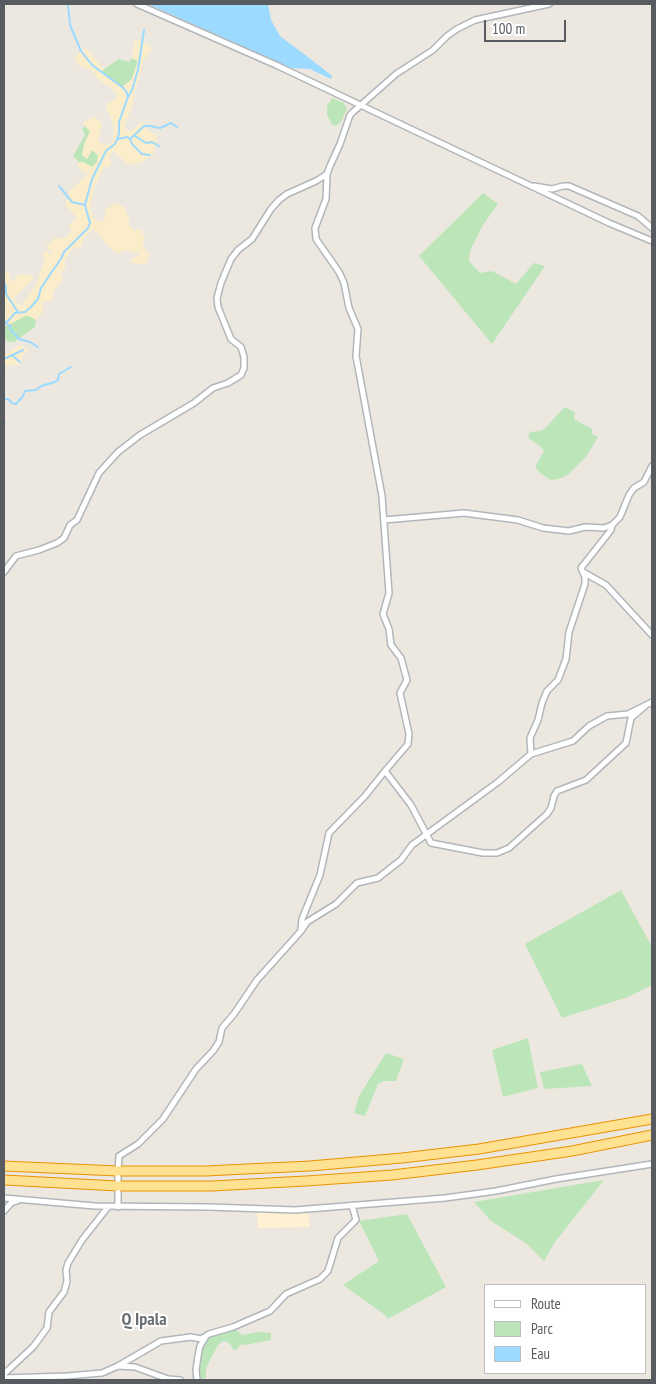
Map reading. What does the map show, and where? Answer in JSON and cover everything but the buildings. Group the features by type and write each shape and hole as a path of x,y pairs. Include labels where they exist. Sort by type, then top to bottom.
{"highway":[{"path":"4,1166 118,1171 310,1166 402,1158 488,1147 652,1119"},
{"path":"4,1180 118,1186 212,1186 392,1175 572,1151 652,1135"}],"street":[{"path":"137,4 276,65 608,223 652,241"},
{"path":"301,931 302,919 320,874 329,833 365,796 408,744 409,734 400,694 406,680 401,658 391,645 389,629 383,614 389,593 384,520 380,480 356,356 358,329 349,308 344,283 315,234 314,228 326,199 327,174 350,115 396,74 433,50 457,29 475,20 549,4"},
{"path":"4,572 16,556 39,550 64,538 70,525 77,520 99,473 118,452 140,435 194,403 212,388 228,383 241,375 244,368 244,357 241,347 231,340 218,307 217,298 228,266 238,250 252,239 279,200 327,174"},
{"path":"529,186 552,189 568,186 638,216 652,228"},
{"path":"531,754 530,738 538,720 542,703 547,691 558,680 566,659 569,632 585,584 585,576 581,568 611,530 612,525 620,516 629,495 634,488 644,482 652,466"},
{"path":"384,520 464,513 518,520 543,528 569,531 585,528 604,528 612,525"},
{"path":"583,572 606,585 652,635"},
{"path":"118,1207 119,1156 138,1144 164,1119 196,1069 219,1042 222,1028 257,980 307,922 336,904 357,883 378,878 402,860 412,845 493,786 531,754 573,741 588,726 607,716 628,714 652,702"},
{"path":"385,771 411,806 431,843 436,846 456,847 483,853 498,853 509,848 547,814 557,791 586,780 626,743 632,718 645,706"},
{"path":"4,1198 108,1207 295,1210 445,1198 652,1164"},
{"path":"4,1211 12,1202 22,1200"},
{"path":"197,1380 198,1356 205,1338 209,1334 233,1328 270,1311 286,1294 325,1275 328,1271 338,1238 356,1220 352,1205"},
{"path":"4,1374 33,1347 47,1328 48,1312 64,1292 68,1263 82,1240 108,1207"},
{"path":"4,1378 92,1375 118,1366 166,1339 205,1338"},
{"path":"118,1366 135,1367 180,1380"}],"shaded area":[{"path":"257,1209 308,1209 310,1227 258,1228"}],"green space":[{"path":"132,58 138,61 132,79 122,87 101,71 119,59 129,62"},
{"path":"332,98 344,103 347,109 342,120 338,125 334,126 327,114 327,106"},
{"path":"86,126 90,131 82,155 87,158 92,150 98,155 97,162 92,167 79,162 73,156 85,135 82,129"},
{"path":"483,193 498,204 483,225 470,251 469,261 480,273 492,271 516,284 534,263 545,266 492,344 419,256"},
{"path":"25,316 36,320 35,327 14,342 8,342 4,338 4,327"},
{"path":"565,407 575,412 574,419 592,429 592,434 598,437 586,457 569,474 559,479 551,480 541,474 535,467 544,451 528,438 530,432 540,431 545,428"},
{"path":"621,890 652,947 652,985 628,997 562,1018 525,944"},
{"path":"528,1038 538,1088 503,1097 492,1050"},
{"path":"386,1053 404,1059 396,1081 384,1081 378,1084 365,1116 354,1113 359,1096"},
{"path":"582,1064 592,1086 544,1089 540,1072"},
{"path":"604,1180 555,1242 544,1261 527,1244 491,1221 474,1202"},
{"path":"407,1214 446,1287 388,1319 384,1314 343,1285 379,1261 359,1221"},
{"path":"233,1327 242,1335 258,1332 271,1333 271,1340 242,1344 236,1350 233,1350 231,1345 223,1341 218,1345 209,1362 206,1369 206,1378 197,1380 196,1370 205,1338"}],"sand":[{"path":"134,40 141,41 152,48 144,60 132,107 125,123 125,130 131,131 142,122 149,131 157,136 153,155 140,163 127,164 113,150 109,159 112,163 108,168 104,166 94,188 90,208 94,219 101,222 105,218 105,209 117,203 124,207 130,219 128,222 134,231 141,229 145,240 142,244 149,255 147,263 132,263 131,260 140,254 139,251 133,253 128,250 117,253 93,229 82,240 83,243 79,248 75,247 70,252 64,262 66,267 60,274 63,279 53,292 53,300 47,302 45,300 42,304 44,311 36,320 25,316 4,327 4,270 9,274 11,281 14,281 21,274 33,276 33,279 14,299 21,306 36,285 45,259 43,254 46,250 51,254 53,252 46,247 54,238 67,237 72,230 69,226 77,217 65,205 70,191 89,173 83,172 78,166 79,162 92,167 97,162 98,155 92,150 87,159 82,155 84,144 90,132 83,123 93,117 98,119 102,125 98,141 104,145 110,144 113,139 113,122 106,108 108,103 116,99 117,95 114,90 99,80 92,71 77,64 74,58 86,48 104,69 102,72 122,87 132,79 138,61 132,58"},
{"path":"20,345 28,349 21,358 22,362 18,366 15,364 7,366 4,375 4,355"}],"water":[{"path":"148,4 268,4 271,20 280,36 332,76 331,79 310,69 291,68"}],"waterway":[{"path":"4,322 7,322 15,313 25,312 31,307 38,299 41,288 64,252 88,228 90,223 85,205 92,179 106,151 115,144 119,134 119,122 128,97 122,87 92,65 81,51 70,25 68,4"},
{"path":"128,97 138,70 144,30"},
{"path":"118,139 127,137 130,139 144,126 160,128 171,123 177,127"},
{"path":"135,136 146,143 152,142 159,146"},
{"path":"130,139 132,144 142,154 150,155"},
{"path":"59,186 72,202 85,205"},
{"path":"4,282 6,294 18,312"},
{"path":"5,323 10,326 10,329 19,339 30,342 38,347"},
{"path":"4,359 23,350"},
{"path":"13,356 20,362"},
{"path":"4,399 8,399 16,404 25,391 36,390 41,386 55,382 58,380 59,374 71,367"}],"district":[{"name":"Q Ipala","path":"144,1320"}]}
